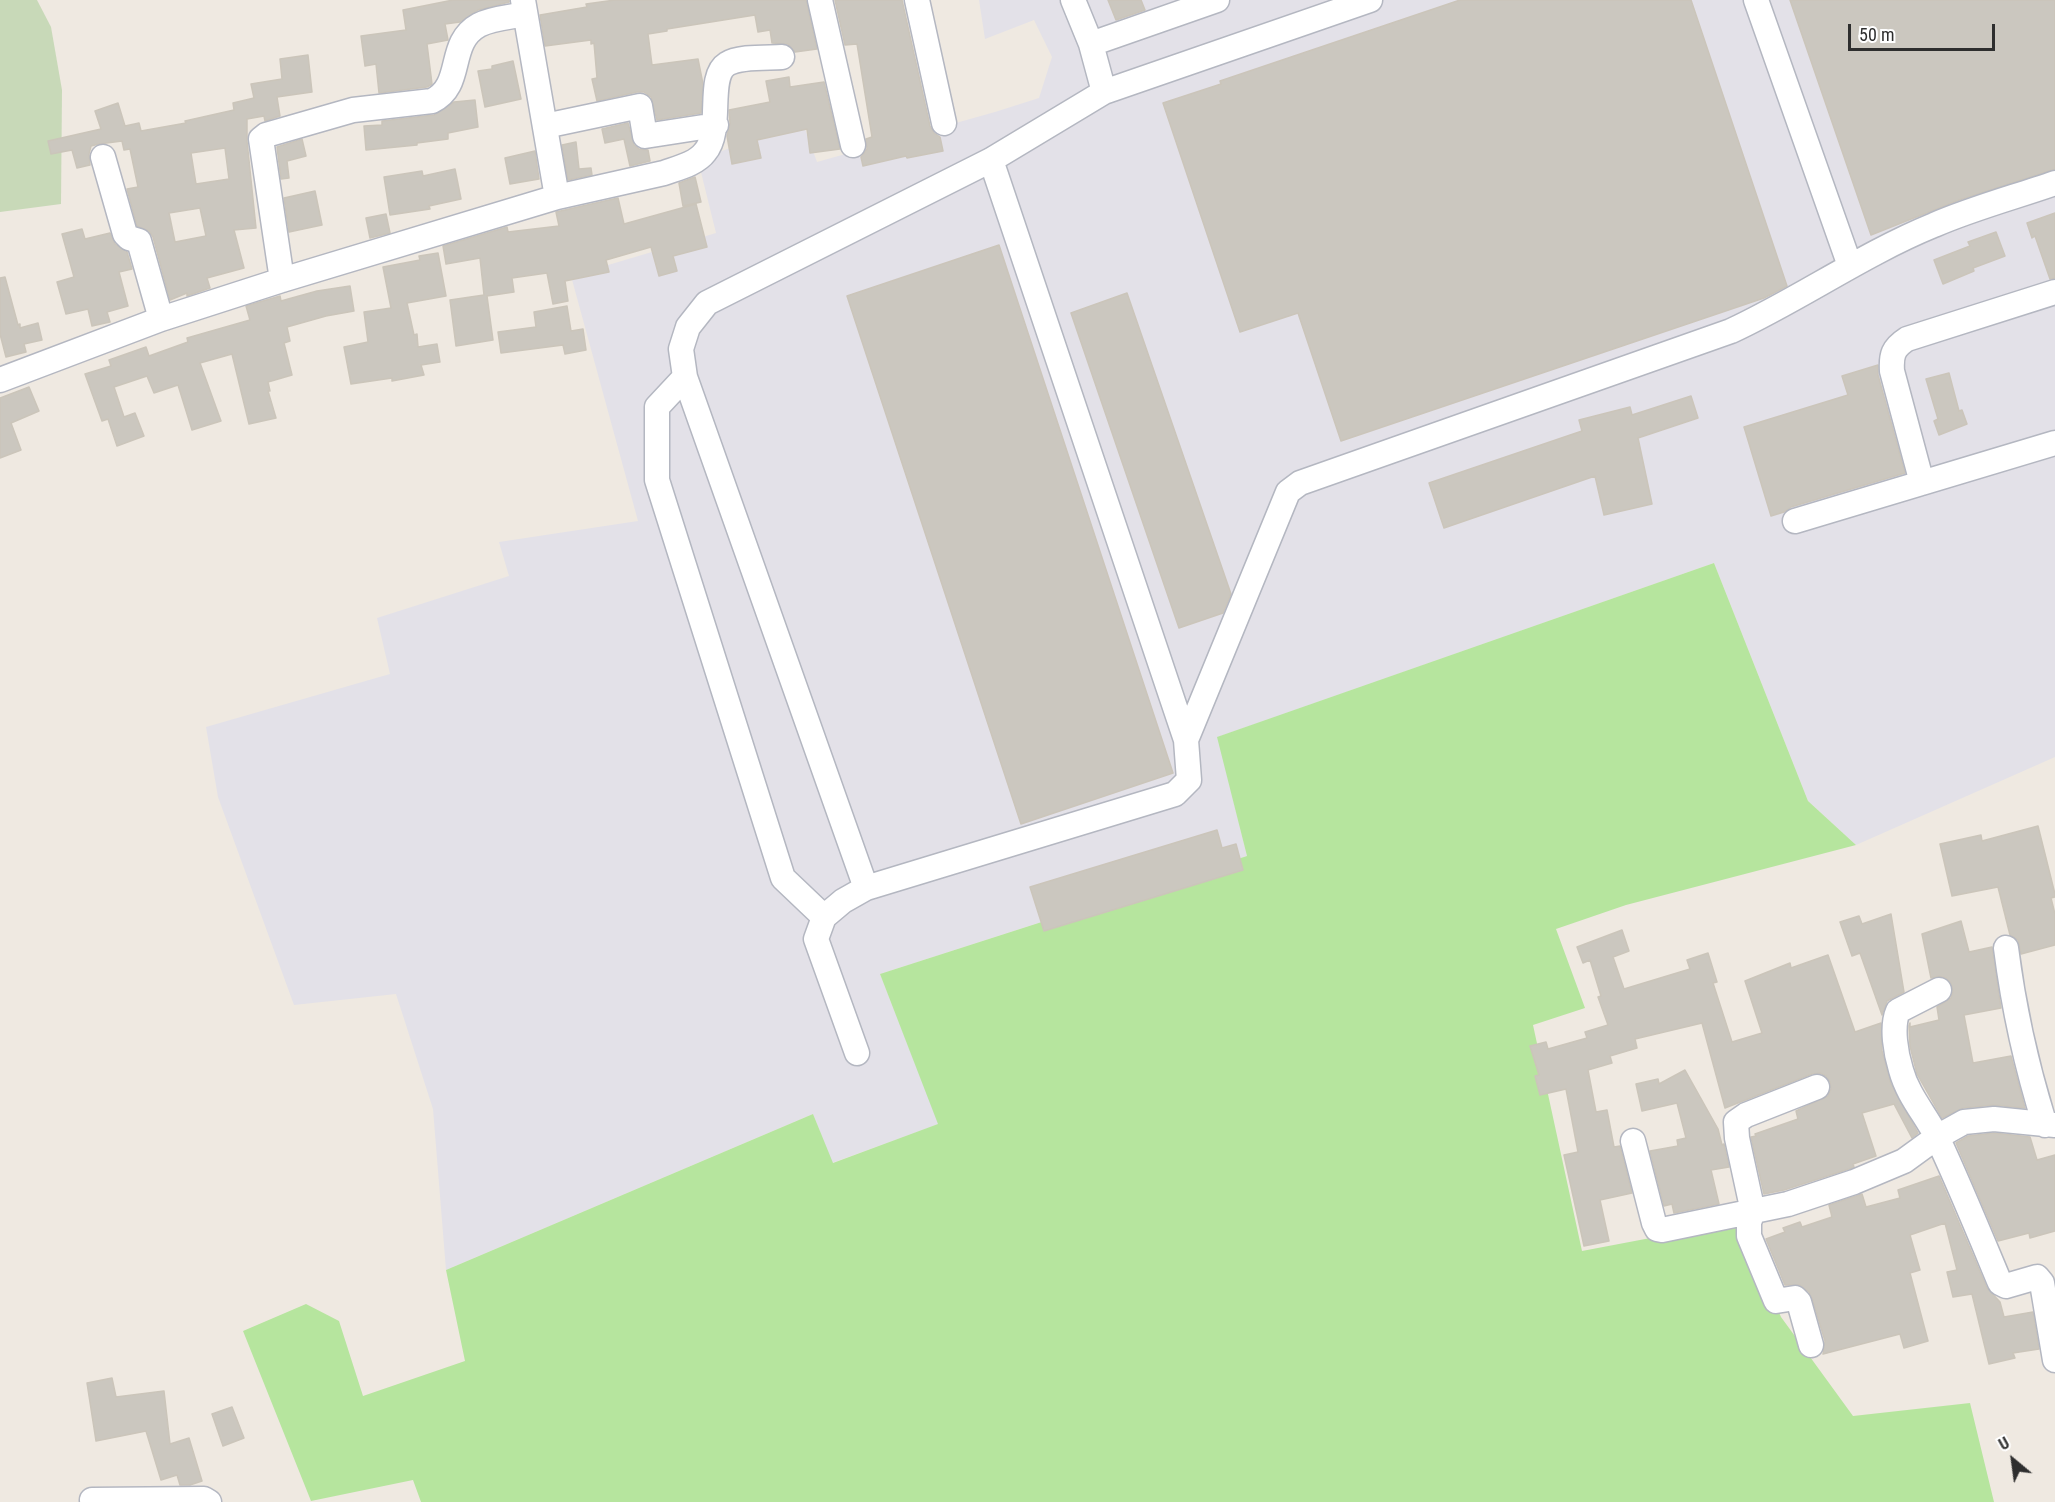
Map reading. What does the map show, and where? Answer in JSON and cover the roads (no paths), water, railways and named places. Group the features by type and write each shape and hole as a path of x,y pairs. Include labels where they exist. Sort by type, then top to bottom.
{"street":[{"path":"820,0 853,145"},
{"path":"917,0 944,123"},
{"path":"1073,0 1091,44 1104,92"},
{"path":"1091,44 1217,0"},
{"path":"866,888 685,377 681,348 688,327 707,303 991,160 1104,92 1370,0"},
{"path":"1756,0 1850,266"},
{"path":"282,280 261,139 280,130 353,110 432,101 440,97 447,90 458,50 468,33 481,24 527,4 557,197"},
{"path":"0,380 161,319 282,280 557,197 664,173 696,160 706,152 713,138 716,125 717,79 720,70 727,63 737,60 782,57"},
{"path":"545,126 640,106 645,136 716,125"},
{"path":"103,157 125,234 139,241 161,319"},
{"path":"857,1053 816,939 824,917 843,901 866,888 1175,794 1189,780 1186,740 991,160"},
{"path":"1186,740 1287,492 1315,477 1731,331 1759,318 1850,266 1934,225 2055,183"},
{"path":"1922,483 1892,371 1892,357 1896,346 1907,339 2055,292"},
{"path":"685,377 657,407 657,480 783,878 824,917"},
{"path":"1795,521 2055,443"},
{"path":"1633,1141 1657,1229 1662,1230 1788,1204 1854,1182 1904,1161 1937,1137 1964,1122 1994,1119 2050,1125 2025,1058 2013,1004 2006,948"},
{"path":"1939,990 1898,1011 1895,1026 1901,1072 1907,1088 1937,1137 2000,1283 2006,1286 2037,1277 2042,1283 2055,1360"},
{"path":"1811,1345 1799,1302 1795,1298 1779,1302 1774,1299 1749,1236 1749,1222 1753,1212 1737,1138 1736,1122 1746,1114 1817,1087"},
{"path":"92,1500 204,1499 209,1502"}]}
